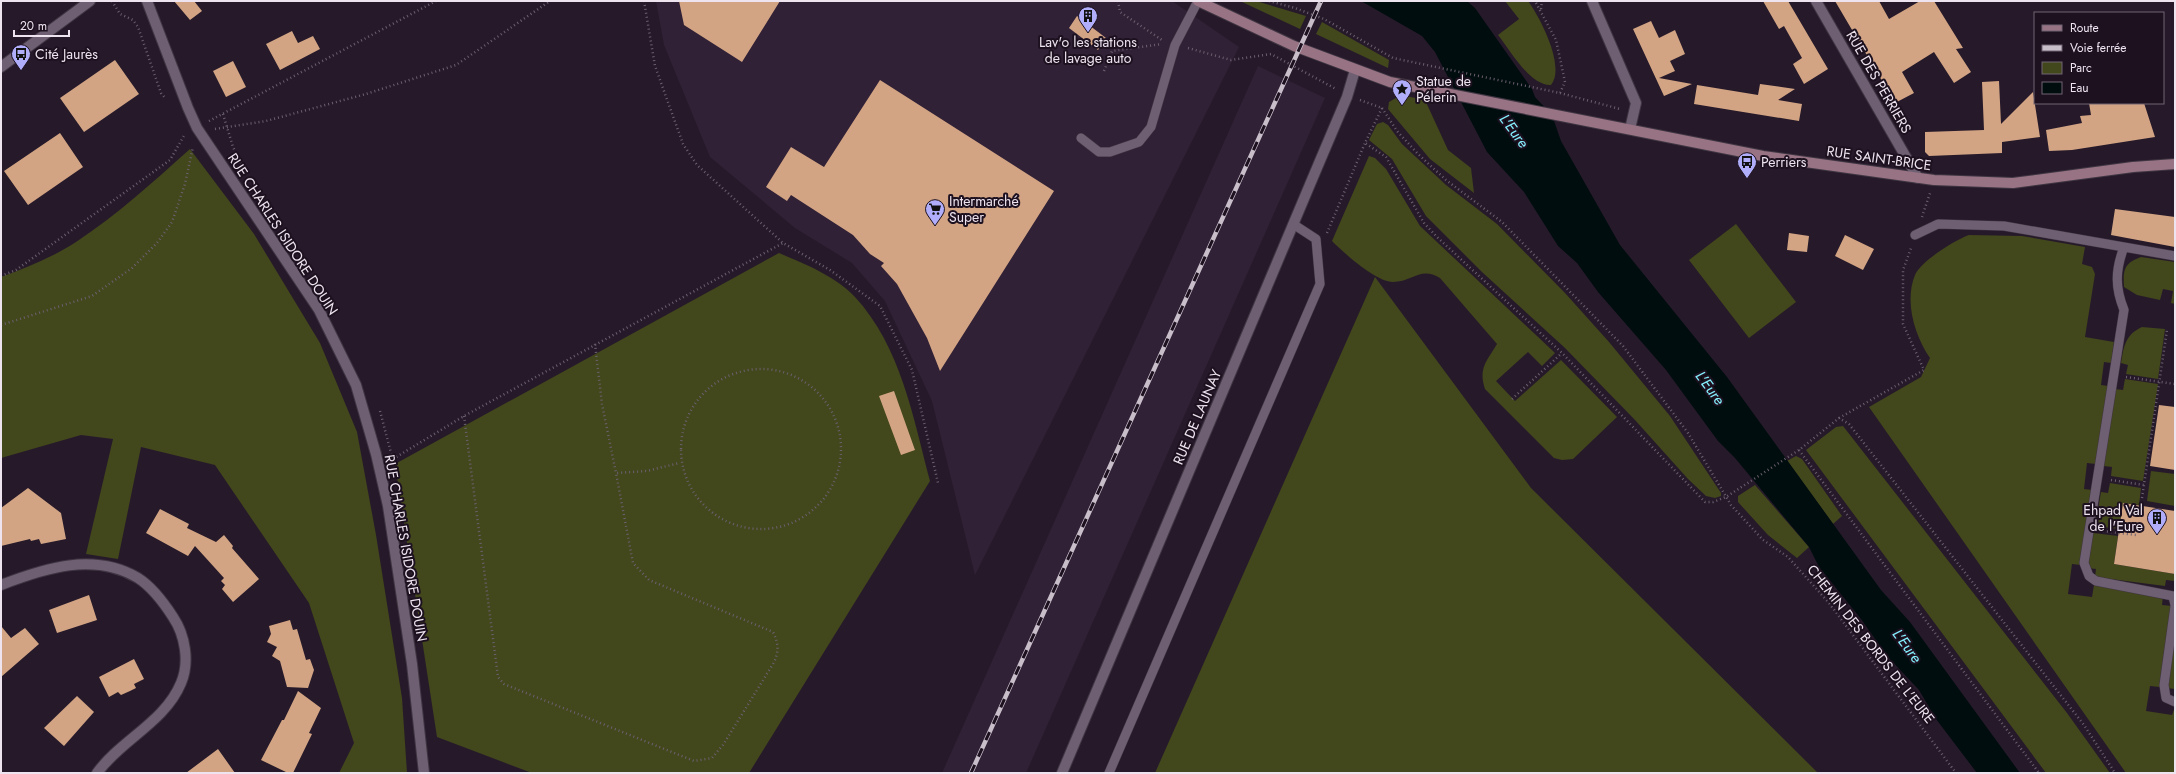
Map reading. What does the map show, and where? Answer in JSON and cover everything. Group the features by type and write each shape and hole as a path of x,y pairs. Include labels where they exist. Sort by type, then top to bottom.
{"main road":[{"name":"RUE SAINT-BRICE","path":"1198,1 1294,46 1390,82 1763,156 1934,180 2012,183 2133,167 2175,164"}],"street":[{"path":"1,67 90,1"},
{"name":"RUE CHARLES ISIDORE DOUIN","path":"147,1 188,108 203,137 319,310 356,385 388,506 412,664 424,773"},
{"path":"1592,1 1636,103 1630,129"},
{"name":"RUE DES PERRIERS","path":"1816,1 1918,178"},
{"name":"RUE DE LAUNAY","path":"1062,773 1347,96 1355,70"},
{"path":"1,585 40,570 74,564 108,566 139,578 161,600 178,624 187,655 182,682 165,710 108,758 97,773"}],"lane":[{"path":"1081,138 1099,152 1110,152 1139,142 1152,127 1171,44 1198,1"},
{"path":"1109,773 1320,284 1316,239 1293,224"},
{"path":"1915,235 1938,224 2004,226 2175,256"},
{"path":"2124,247 2119,261 2117,291 2124,310 2084,563 2089,576 2096,581 2173,596 2175,606 2164,685 2166,698 2175,702"}],"path":[{"path":"112,1 120,14 133,20 138,27 161,93 165,98"},
{"path":"1,325 92,296 132,268 157,243 172,222 185,184 194,144 214,130 266,121 366,94 456,65 550,1"},
{"path":"644,1 655,66 683,144 697,165 783,243 830,270 880,306 912,370 938,483"},
{"path":"1118,1 1120,12 1171,44 1231,60 1271,54 1347,96 1382,108 1326,235 1317,245"},
{"path":"1269,1 1295,8 1324,19 1393,58 1560,93 1616,109 1634,110"},
{"path":"1535,1 1556,40 1565,82 1560,93"},
{"path":"1541,10 1542,1"},
{"path":"1104,71 1112,51 1171,44"},
{"name":"CHEMIN DES BORDS DE L'EURE","path":"1382,108 1397,132 1418,154 1446,180 1502,222 1623,346 1688,433 1726,497 1763,540 1788,557 1829,603 1956,773"},
{"path":"1366,143 1386,157 1424,223 1437,237 1562,353 1705,502 1713,502 1726,497 1790,456 1839,418 1924,370 1903,324 1903,270 1934,180"},
{"path":"378,464 398,456 464,416 783,243"},
{"path":"2142,498 2167,330"},
{"path":"464,416 498,677 504,684 694,761 703,761 712,758 723,745 773,664 778,654 777,639 773,632 649,580 633,563 602,404 595,344"},
{"path":"1512,399 1562,353"},
{"path":"776,368 806,380 828,403 840,433 839,465 830,494 810,517 794,524 774,529 742,528 713,515 693,490 679,463 682,431 697,402 718,381 745,369 776,368"},
{"path":"2114,375 2175,384"},
{"path":"1839,418 1849,424 2079,719 2115,773"},
{"path":"1798,450 2039,773"},
{"path":"616,473 647,471 679,463"},
{"path":"2097,478 2144,485"},
{"path":"2089,529 2136,535"}],"shaded area":[{"path":"656,1 1172,1 1239,47 975,575 932,401 885,301 852,263 795,228 710,157 664,45"},
{"path":"1258,66 1325,98 1026,773 942,773"}],"green space":[{"path":"1240,1 1256,1 1306,16 1300,29"},
{"path":"1505,1 1528,1 1539,18 1550,42 1553,55 1555,77 1551,85 1543,84 1528,74 1498,35 1519,19"},
{"path":"1322,22 1389,60 1388,68 1316,34"},
{"path":"1401,95 1425,100 1448,150 1471,168 1474,193 1430,159 1388,109 1389,102"},
{"path":"1383,122 1388,125 1402,144 1446,185 1497,224 1565,293 1609,342 1670,416 1721,493 1721,496 1715,498 1706,496 1688,479 1635,420 1565,348 1482,272 1426,216 1392,159 1369,140 1377,124"},
{"path":"190,149 254,234 320,343 357,432 376,535 402,698 407,773 339,773 354,743 309,603 215,465 141,447 118,559 86,554 113,439 81,435 1,458 1,277 58,253 91,232 148,186"},
{"path":"1369,156 1375,158 1386,169 1420,226 1555,353 1542,366 1528,352 1496,381 1515,401 1561,360 1617,417 1573,459 1562,460 1554,458 1485,389 1483,382 1483,370 1487,360 1497,344 1440,278 1433,275 1422,274 1406,280 1393,282 1386,281 1369,272 1332,241"},
{"path":"1736,224 1796,302 1749,338 1689,260"},
{"path":"1969,235 2022,236 2085,247 2082,264 2092,267 2095,274 2085,337 2114,342 2111,363 2104,362 2101,385 2108,386 2096,464 2087,463 2084,489 2092,490 2081,565 2072,564 2068,594 2092,597 2094,585 2163,595 2162,605 2172,606 2160,687 2150,686 2146,711 2172,715 2175,707 2175,773 2126,773 1869,407 1921,377 1930,358 1920,340 1911,307 1912,285 1915,275 1918,269 1947,246"},
{"path":"779,253 819,271 839,283 855,297 871,317 884,338 903,384 911,408 930,481 749,773 532,773 437,737 395,464"},
{"path":"2141,257 2175,262 2175,304 2171,303 2173,291 2163,289 2160,300 2137,295 2124,287 2124,272 2126,268 2135,259"},
{"path":"1375,277 1531,488 1818,773 1155,773"},
{"path":"2142,327 2165,329 2158,379 2126,374 2128,365 2121,363 2126,342 2136,330"},
{"path":"2125,379 2158,384 2143,481 2111,476 2112,467 2104,466 2115,389 2123,390"},
{"path":"1843,426 2067,713 2110,773 2046,773 1806,450 1836,427"},
{"path":"1796,456 1802,459 1842,516 1833,524 1787,461"},
{"path":"2151,471 2175,474 2175,506 2147,501"},
{"path":"2110,483 2141,488 2139,505 2123,503 2119,529 2095,526 2101,492 2108,493"},
{"path":"1755,485 1809,547 1797,558 1768,535 1738,502 1738,496"},
{"path":"2093,533 2118,536 2114,564 2175,574 2175,581 2166,580 2165,586 2095,577 2096,569 2088,568"},
{"path":"2173,648 2175,649 2175,689 2167,688"}],"water":[{"name":"L'Eure","path":"1361,1 1467,1 1475,8 1532,89 1535,97 1552,115 1561,141 1620,245 1727,377 1881,590 1910,622 2020,773 1977,773 1936,719 1919,690 1887,656 1861,619 1819,567 1809,547 1735,458 1718,441 1666,370 1598,292 1577,263 1558,246 1524,192 1487,152 1435,52 1422,36"}],"building":[{"path":"174,1 194,1 202,11 190,20"},
{"path":"679,1 780,1 742,62 684,25"},
{"path":"1763,1 1788,1 1828,69 1804,84 1793,64 1802,58 1784,26 1779,29"},
{"path":"1835,1 1879,1 1889,19 1920,1 1934,1 1963,48 1956,49 1971,72 1954,83 1934,52 1902,72 1914,93 1895,103"},
{"name":"Lav'o les stations de lavage auto","path":"1077,16 1106,38 1098,50 1069,28"},
{"path":"1651,21 1659,38 1675,30 1685,54 1670,61 1675,71 1659,78 1692,84 1664,96 1633,29"},
{"path":"292,31 298,43 313,36 320,49 280,70 266,44"},
{"path":"115,60 139,94 84,132 60,98"},
{"path":"233,61 246,87 226,97 213,71"},
{"name":"Intermarché Super","path":"880,80 1054,191 940,371 927,338 897,284 881,266 884,263 870,254 853,235 791,195 787,201 766,187 791,147 824,167"},
{"path":"1999,81 2001,124 2033,92 2040,137 2002,142 2002,153 1929,156 1925,152 1925,132 1984,130 1982,82"},
{"path":"1760,84 1795,89 1778,100 1802,104 1799,121 1694,104 1697,85 1758,95"},
{"path":"2089,104 2144,104 2155,137 2072,150 2049,151 2046,130 2082,123 2080,116 2091,115"},
{"path":"60,133 83,167 28,205 4,171"},
{"path":"2115,209 2175,217 2175,247 2111,235"},
{"path":"1789,233 1809,236 1807,252 1787,250"},
{"path":"1845,235 1874,249 1863,270 1835,256"},
{"path":"894,391 915,450 901,455 879,396"},
{"path":"2159,405 2175,407 2175,470 2150,466"},
{"path":"28,488 61,513 66,539 41,544 39,539 31,541 30,539 1,546 1,508"},
{"name":"Ehpad Val de l'Eure","path":"2123,503 2175,511 2175,574 2114,564"},
{"path":"160,509 189,524 187,528 216,542 224,535 233,546 232,548 259,579 233,602 222,589 225,585 221,581 224,578 195,546 188,556 146,533"},
{"path":"89,595 97,620 57,633 49,610"},
{"path":"290,620 293,630 297,629 306,660 310,659 314,670 308,688 287,687 280,661 272,656 277,647 267,642 271,634 269,626"},
{"path":"1,626 11,638 25,628 39,644 1,677"},
{"path":"134,659 144,679 134,684 136,688 121,695 118,692 109,697 99,677"},
{"path":"298,691 321,708 309,733 312,734 293,773 288,773 261,760 282,720 284,720"},
{"path":"77,696 94,712 64,746 44,728"},
{"path":"218,749 235,773 186,773"}],"railway":[{"path":"971,773 1321,1"}],"place":[{"name":"Lav'o les stations de lavage auto","path":"1088,33"},
{"name":"Cité Jaurès","path":"21,71"},
{"name":"Statue de Pélerin","path":"1402,106"},
{"name":"Perriers","path":"1747,179"},
{"name":"Intermarché Super","path":"935,226"},
{"name":"Ehpad Val de l'Eure","path":"2157,535"}]}
